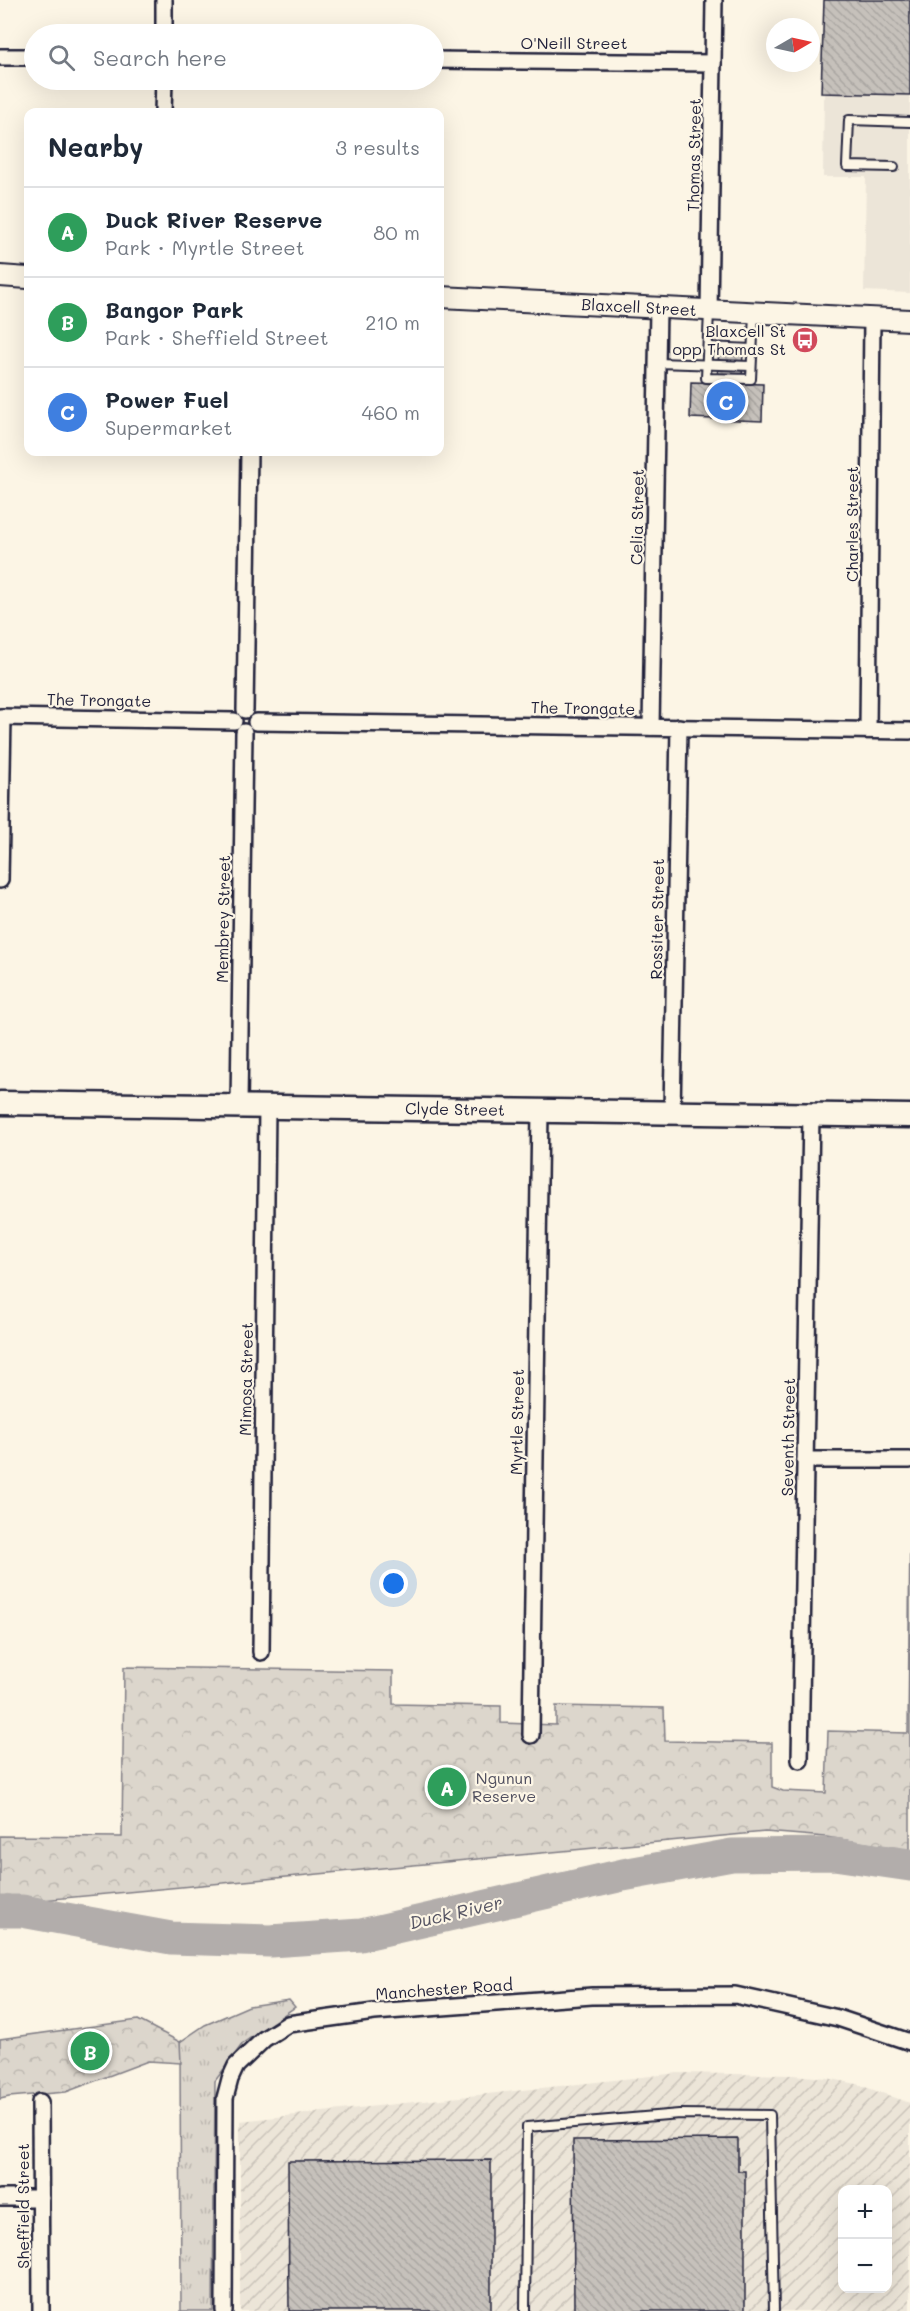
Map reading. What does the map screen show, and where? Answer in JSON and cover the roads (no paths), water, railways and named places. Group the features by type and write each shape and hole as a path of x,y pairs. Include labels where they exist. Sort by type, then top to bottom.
{"main road":[{"name":"Clyde Street","path":"0,1103 910,1116"}],"street":[{"path":"164,24 165,0"},
{"name":"Thomas Street","path":"709,311 714,0"},
{"path":"0,57 24,57"},
{"name":"O'Neill Street","path":"444,60 713,63"},
{"path":"164,90 164,108"},
{"path":"0,276 24,278"},
{"name":"Blaxcell Street","path":"444,297 910,320"},
{"name":"Celia Street","path":"651,727 658,308"},
{"name":"Charles Street","path":"868,730 872,319"},
{"path":"245,725 254,714 245,710 249,456"},
{"path":"0,880 2,717"},
{"name":"The Trongate","path":"2,717 245,725 910,730"},
{"name":"Membrey Street","path":"238,1106 245,725"},
{"name":"Rossiter Street","path":"672,1112 679,727"},
{"name":"Mimosa Street","path":"261,1652 267,1107"},
{"name":"Myrtle Street","path":"531,1735 540,1111"},
{"name":"Seventh Street","path":"800,1760 811,1114"},
{"path":"805,1460 910,1460"},
{"name":"Manchester Road","path":"224,2311 225,2098 236,2066 264,2038 288,2024 374,2012 592,1996 735,1995 838,2018 910,2042"},
{"name":"Sheffield Street","path":"40,2102 41,2311"},
{"path":"0,2198 41,2198"}],"lane":[{"path":"894,167 847,166 849,120 910,122"},
{"path":"709,311 706,378 751,379 754,313"},
{"path":"708,347 752,349"},
{"path":"657,363 751,366"},
{"path":"525,2311 527,2127 679,2114 770,2115 774,2311"}],"waterway":[{"name":"Duck River","path":"0,1911 22,1911 171,1938 270,1941 361,1935 623,1875 732,1855 834,1854 910,1865"}],"place":[{"name":"Blaxcell St opp Thomas St","path":"805,340"},
{"name":"Power Fuel","path":"726,401"},
{"name":"Duck River Reserve","path":"447,1787"},
{"name":"Bangor Park","path":"90,2051"}],"park label":[{"name":"Ngunun Reserve","path":"504,1787"}]}
